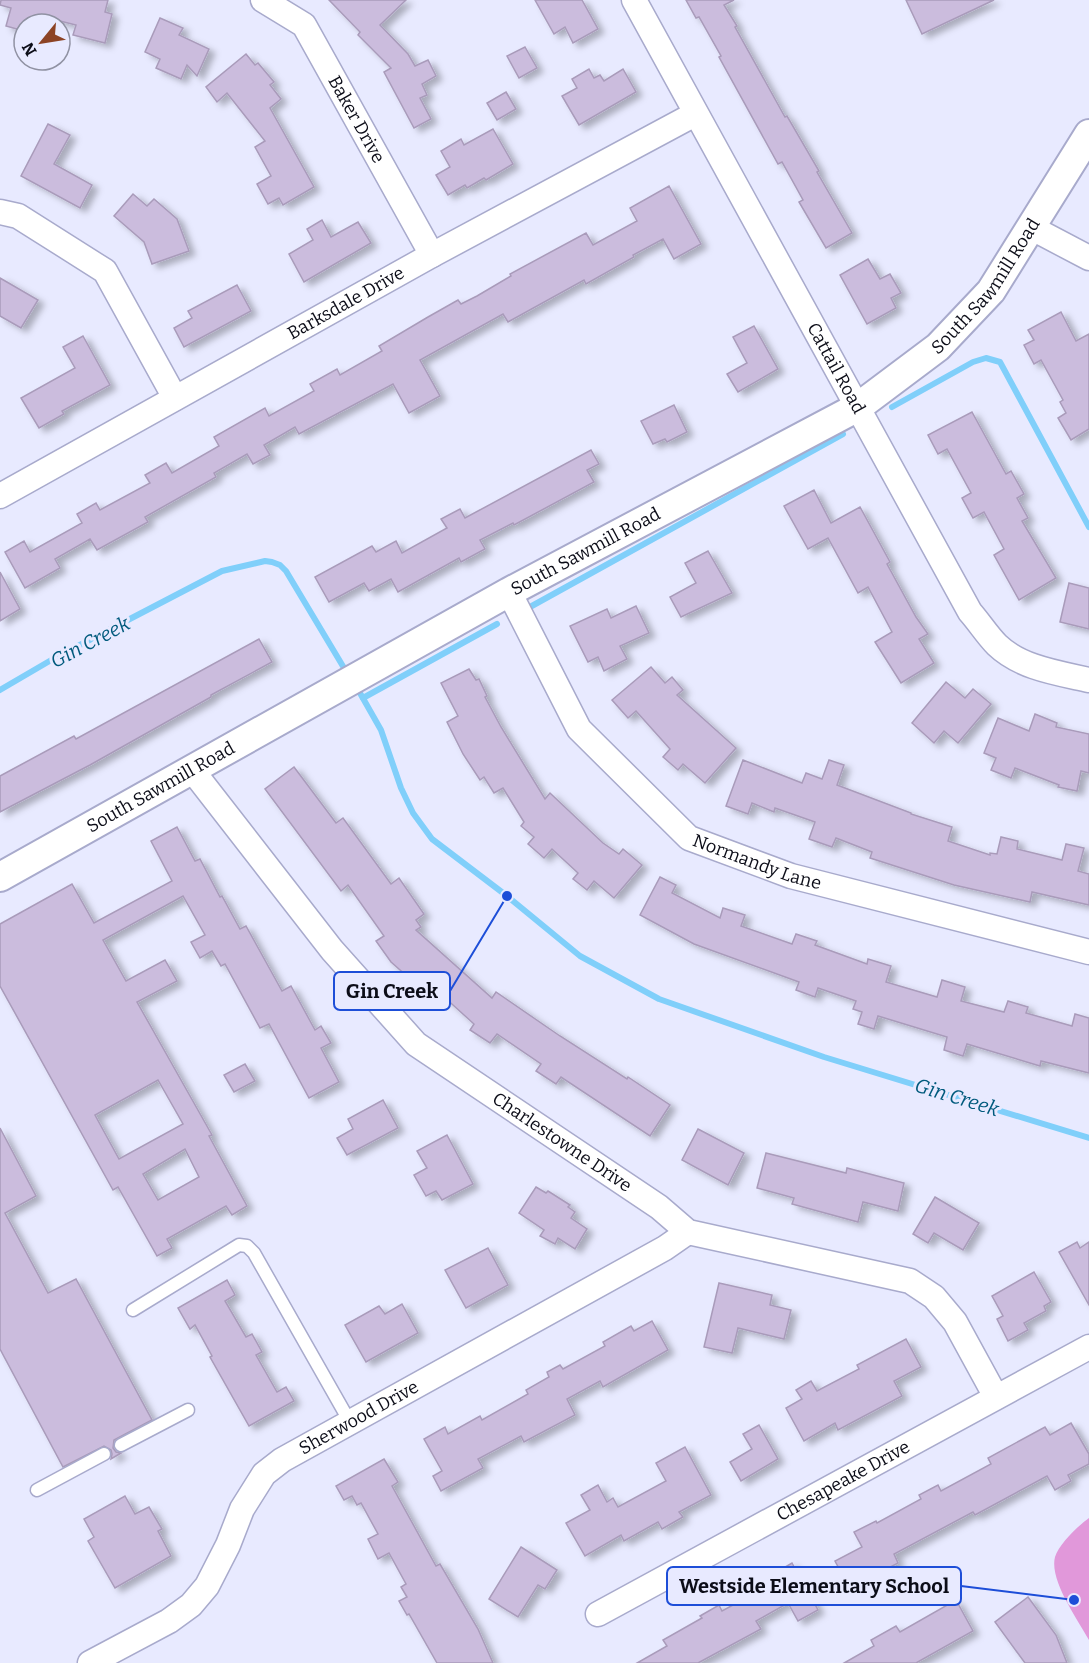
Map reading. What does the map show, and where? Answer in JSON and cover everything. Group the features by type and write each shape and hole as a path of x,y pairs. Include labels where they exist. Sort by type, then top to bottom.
{"street":[{"name":"Baker Drive","path":"263,0 303,25 432,255"},
{"name":"Cattail Road","path":"634,0 970,612 998,646 1019,660 1045,670 1089,680"},
{"name":"Barksdale Drive","path":"0,496 432,255 695,114"},
{"name":"South Sawmill Road","path":"0,877 509,592 858,407 938,348 991,291 1089,134"},
{"path":"0,212 18,216 105,271 174,398"},
{"path":"1032,228 1089,258"},
{"name":"Normandy Lane","path":"509,592 579,729 689,838 792,876 1089,952"},
{"name":"Charlestowne Drive","path":"192,770 332,950 416,1044 659,1207 688,1232 910,1281 934,1297 955,1322 996,1397"},
{"name":"Sherwood Drive","path":"90,1663 169,1621 191,1605 207,1586 243,1509 264,1474 282,1460 665,1248 688,1232"},
{"name":"Chesapeake Drive","path":"598,1614 1089,1347"}],"lane":[{"path":"133,1310 239,1245 247,1246 255,1253 350,1422"},
{"path":"121,1445 188,1410"},
{"path":"37,1490 104,1454"}],"shaded area":[{"path":"1089,1518 1089,1640 1060,1588 1054,1566 1060,1547 1074,1530"}],"building":[{"path":"1,0 108,0 105,12 112,14 105,43 73,35 76,25 72,24 72,12 12,12 12,28 6,26 11,8 0,5"},
{"path":"329,0 406,0 380,25 408,54 415,66 428,60 436,76 422,84 427,95 420,98 431,119 414,128 384,72 391,68 358,35 360,32"},
{"path":"535,0 582,0 598,29 573,43 565,27 554,34"},
{"path":"686,0 734,0 724,5 737,26 735,27 785,117 787,116 819,171 817,172 852,233 826,248 799,202 803,200 782,162 778,164 719,57 721,56 699,17 696,18"},
{"path":"906,0 994,0 922,34"},
{"path":"160,18 183,28 179,35 209,49 197,76 187,65 181,79 156,68 160,59 145,52"},
{"path":"525,47 537,68 519,78 507,56"},
{"path":"246,54 255,65 258,63 274,82 270,85 281,99 270,108 314,187 283,205 279,198 268,204 257,184 271,176 255,147 265,141 227,93 217,102 206,87"},
{"path":"589,69 594,78 600,75 604,81 623,69 636,92 579,125 562,96 577,88 572,79"},
{"path":"506,92 516,109 497,120 487,103"},
{"path":"48,124 70,135 54,164 92,185 80,208 21,176"},
{"path":"493,129 513,164 486,180 484,178 467,188 465,185 448,195 436,175 450,167 441,151 461,139 464,145"},
{"path":"669,186 701,244 674,259 663,239 586,284 584,280 508,322 503,314 420,360 440,396 409,413 393,384 299,434 295,427 264,445 270,455 253,464 247,454 214,473 216,477 145,517 148,522 97,550 90,539 55,559 60,568 25,588 5,552 24,541 30,552 82,523 77,514 96,503 100,510 150,483 145,475 166,463 172,473 219,446 214,437 265,408 269,416 314,391 310,384 337,369 340,375 382,351 379,346 458,300 461,304 477,296 511,276 510,274 586,233 593,245 637,221 630,208"},
{"path":"133,194 147,206 154,199 177,219 189,251 152,264 144,242 114,216"},
{"path":"322,220 331,237 358,222 371,243 304,282 289,254 313,240 307,229"},
{"path":"868,259 880,279 890,274 901,293 891,298 896,308 867,324 840,275"},
{"path":"0,278 38,300 21,328 0,316"},
{"path":"237,285 251,311 184,347 174,328 192,318 188,311"},
{"path":"1061,312 1076,341 1089,334 1089,429 1071,440 1058,418 1066,413 1060,402 1063,400 1041,360 1034,364 1024,345 1034,340 1028,330"},
{"path":"754,326 778,369 738,392 727,374 747,363 733,337"},
{"path":"83,336 110,385 62,411 64,414 39,428 21,398 75,368 63,347"},
{"path":"674,405 687,432 667,442 665,439 653,444 641,421"},
{"path":"972,412 1006,474 1011,471 1024,494 1017,498 1028,518 1022,521 1056,578 1019,600 994,555 1004,549 984,512 973,518 962,498 971,493 947,449 938,454 928,435"},
{"path":"591,450 599,464 587,470 594,482 514,525 513,523 480,540 485,549 461,562 459,558 398,592 391,579 369,591 364,583 329,602 315,577 372,546 376,552 396,541 402,553 447,528 441,519 460,509 465,518"},
{"path":"814,490 831,523 860,507 890,562 887,564 928,634 919,639 934,663 901,683 875,642 892,632 868,587 858,593 828,538 808,549 784,506"},
{"path":"708,551 732,593 681,617 670,597 696,583 685,563"},
{"path":"0,572 20,609 0,621"},
{"path":"1069,583 1089,588 1089,629 1060,622"},
{"path":"636,606 649,633 620,646 627,659 604,671 598,657 588,662 570,626 607,609 611,618"},
{"path":"259,639 272,662 90,765 0,812 0,776 74,736 76,739"},
{"path":"651,667 665,683 672,677 683,690 677,695 736,748 705,783 683,764 678,770 663,757 670,749 636,711 628,718 612,700"},
{"path":"469,669 476,680 479,679 487,696 485,697 501,727 545,799 550,793 603,843 619,854 623,849 642,865 614,898 594,881 587,890 573,879 578,873 552,849 544,858 528,844 534,837 521,826 524,822 503,788 494,793 484,777 480,780 463,754 447,722 458,716 441,683"},
{"path":"946,682 965,698 973,689 991,704 958,743 944,731 934,743 912,723"},
{"path":"1035,714 1057,723 1056,727 1089,734 1089,773 1081,771 1077,791 1058,787 1059,785 1015,768 1011,778 991,770 996,758 984,753 998,718 1029,731"},
{"path":"743,760 802,783 806,773 822,779 829,760 844,765 837,785 911,814 952,827 948,841 990,855 990,853 997,854 1001,837 1018,841 1017,849 1062,860 1066,844 1084,848 1078,871 1089,874 1089,905 1032,892 1030,902 954,885 870,858 872,852 836,838 832,847 809,839 815,822 775,808 774,812 752,803 748,814 726,806"},
{"path":"294,767 336,823 343,818 391,884 399,878 424,914 416,920 421,927 416,930 492,998 496,992 560,1036 670,1105 650,1136 561,1077 556,1084 536,1071 541,1064 497,1034 490,1043 470,1030 474,1024 431,985 425,992 391,962 376,941 384,936 348,885 341,891 265,789"},
{"path":"177,827 195,861 200,859 240,929 246,926 282,991 291,986 315,1030 321,1026 331,1043 321,1048 339,1082 309,1098 269,1024 260,1028 225,964 221,966 212,951 200,958 191,942 205,935 183,896 103,940 126,981 165,960 177,981 137,1002 212,1135 209,1136 247,1206 232,1215 226,1206 167,1239 172,1248 157,1256 118,1187 113,1190 0,986 0,924 72,884 94,923 172,881 151,841","holes":["158,1080 183,1124 119,1159 95,1115","185,1149 199,1177 158,1200 143,1174"]},
{"path":"660,877 676,885 672,893 720,918 723,908 745,915 741,926 792,944 796,934 817,941 815,945 867,964 868,959 891,966 886,982 937,997 942,980 965,987 961,1001 1004,1012 1008,1001 1028,1007 1026,1013 1072,1026 1075,1014 1089,1018 1089,1073 1041,1061 1040,1066 967,1044 963,1056 944,1050 947,1037 878,1016 874,1029 858,1024 862,1012 853,1009 856,1001 818,988 815,997 796,990 799,982 694,944 640,915"},
{"path":"245,1064 255,1081 234,1092 224,1075"},
{"path":"383,1100 398,1128 347,1155 337,1138 353,1129 348,1119"},
{"path":"0,1128 36,1196 5,1213 48,1293 76,1279 152,1420 114,1440 113,1448 116,1452 121,1453 111,1459 111,1450 104,1446 63,1467 0,1349"},
{"path":"698,1129 744,1153 728,1185 682,1160"},
{"path":"447,1135 473,1184 442,1200 436,1191 426,1196 414,1175 427,1168 417,1151"},
{"path":"766,1153 846,1173 847,1168 904,1183 898,1211 863,1202 858,1222 792,1204 794,1198 757,1188"},
{"path":"536,1187 546,1193 548,1191 570,1205 568,1207 575,1212 571,1218 587,1229 575,1249 558,1238 555,1244 540,1236 544,1230 519,1213"},
{"path":"935,1197 979,1223 963,1250 934,1233 928,1243 913,1234"},
{"path":"1077,1242 1080,1248 1089,1242 1089,1305 1059,1252"},
{"path":"488,1248 508,1285 466,1308 445,1270"},
{"path":"1034,1272 1051,1302 1044,1306 1046,1311 1024,1323 1028,1330 1008,1341 997,1319 1003,1316 992,1296"},
{"path":"227,1280 235,1295 225,1301 246,1337 252,1334 262,1352 256,1355 277,1392 286,1387 294,1401 249,1426 210,1357 212,1356 195,1325 190,1329 178,1308"},
{"path":"719,1283 772,1295 770,1305 791,1310 784,1339 738,1328 732,1353 704,1347"},
{"path":"402,1304 418,1333 366,1362 345,1325 379,1306 385,1314"},
{"path":"652,1321 668,1350 603,1387 600,1381 567,1399 575,1415 524,1442 521,1436 478,1459 483,1468 441,1491 433,1476 442,1471 424,1439 445,1427 448,1434 480,1416 482,1420 528,1394 526,1390 549,1377 547,1372 560,1365 563,1369 605,1346 603,1342 631,1326 634,1331"},
{"path":"906,1339 921,1367 894,1381 902,1396 838,1430 835,1423 804,1441 786,1408 802,1399 796,1390 811,1381 817,1391 859,1369 857,1365"},
{"path":"1071,1423 1089,1454 1089,1464 1068,1475 1071,1481 1055,1490 1047,1476 975,1515 973,1512 894,1554 898,1563 850,1589 835,1561 862,1547 854,1532 876,1521 877,1523 921,1499 919,1495 938,1485 941,1491 991,1464 988,1458 1045,1427 1050,1435"},
{"path":"759,1425 778,1459 741,1481 730,1462 752,1449 743,1434"},
{"path":"685,1447 711,1495 679,1512 683,1517 662,1529 658,1522 624,1541 621,1535 585,1556 566,1523 590,1510 581,1495 598,1485 607,1502 613,1498 618,1507 666,1481 656,1463"},
{"path":"384,1459 398,1482 392,1486 436,1566 440,1564 478,1629 493,1663 437,1663 399,1601 407,1597 401,1587 406,1584 389,1553 378,1559 368,1539 378,1534 361,1503 357,1505 352,1496 344,1500 336,1486"},
{"path":"125,1496 135,1514 149,1507 162,1529 158,1531 171,1556 115,1588 88,1541 94,1537 84,1519"},
{"path":"521,1547 557,1570 545,1589 538,1585 518,1617 489,1599"},
{"path":"792,1563 818,1610 798,1621 788,1603 756,1621 761,1629 698,1663 637,1663 667,1646 663,1640 702,1618 700,1616 719,1605 722,1611 765,1588 761,1581"},
{"path":"1028,1597 1056,1635 1067,1663 1025,1663 995,1622"},
{"path":"956,1600 973,1631 916,1663 844,1663 874,1646 871,1640 896,1626 900,1632"}],"waterway":[{"path":"892,407 973,362 986,358 1000,362 1089,527"},
{"path":"530,607 843,434"},
{"name":"Gin Creek","path":"0,690 53,659 222,571 265,561 280,565 286,571 347,673"},
{"path":"363,698 497,624"},
{"name":"Gin Creek","path":"356,686 381,730 401,788 413,813 432,839 580,956 659,999 824,1057 1089,1138"}],"place":[{"name":"Gin Creek","path":"507,896"},
{"name":"Westside Elementary School","path":"1074,1600"}]}
